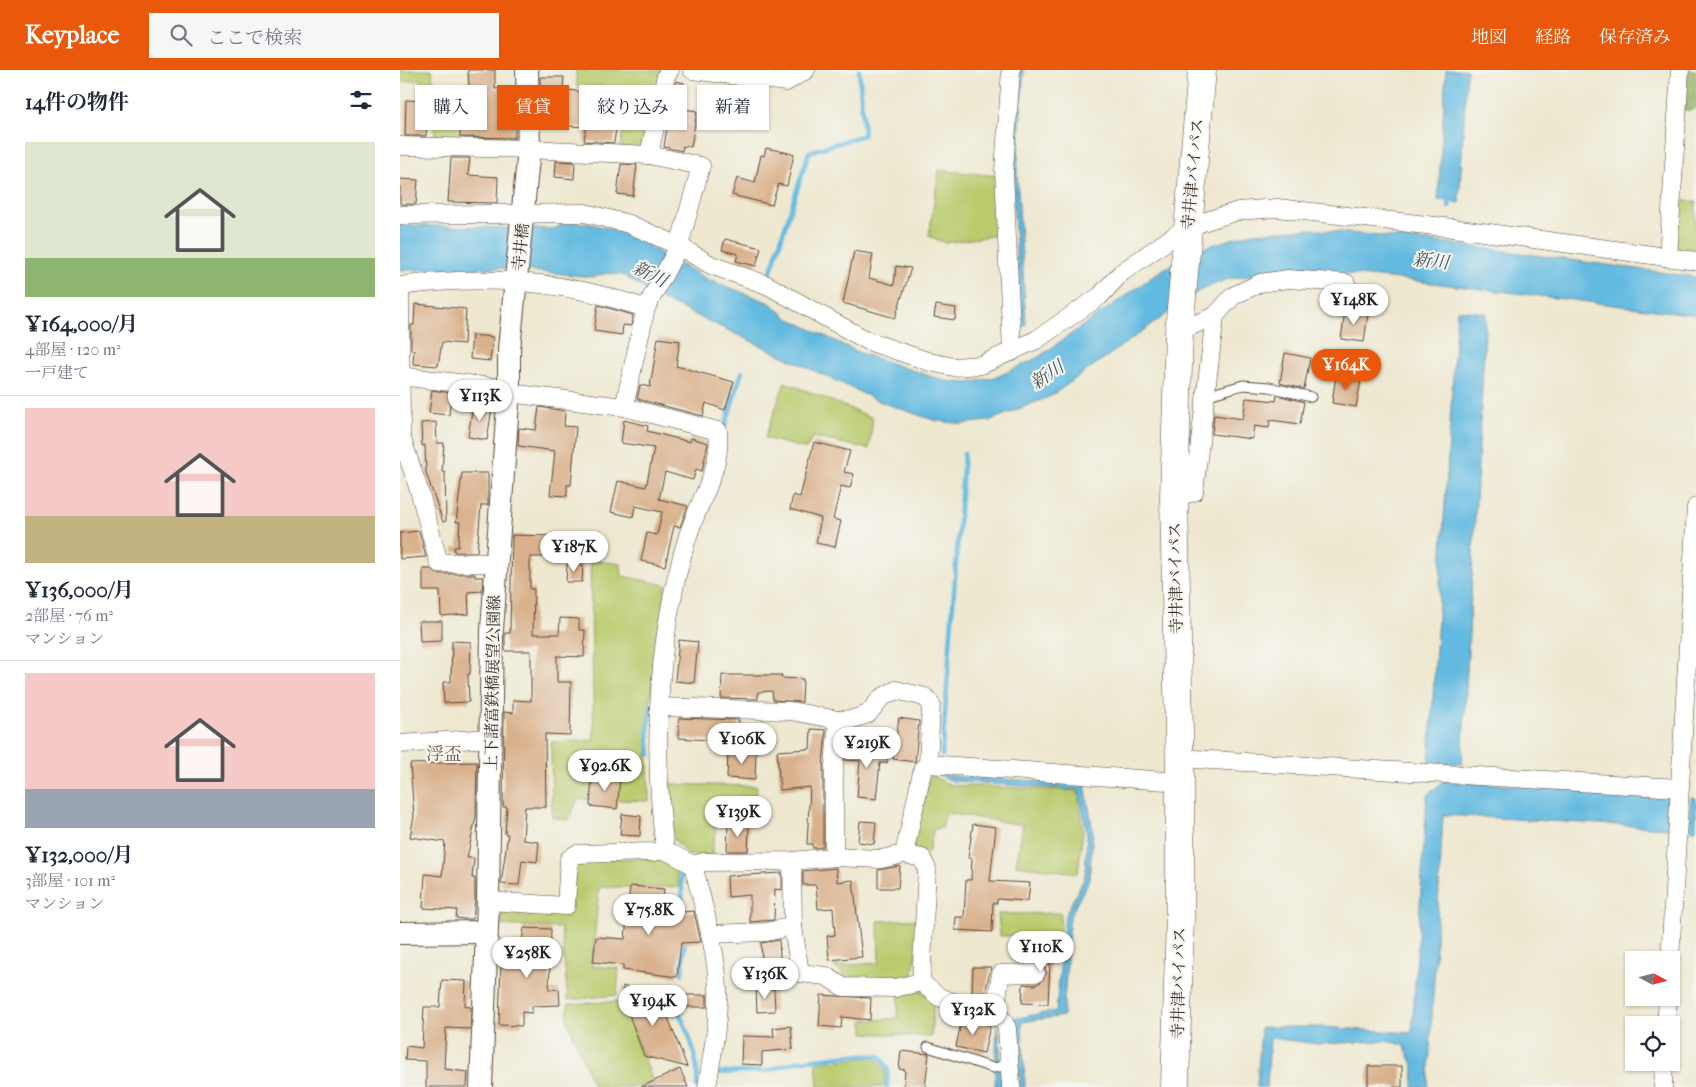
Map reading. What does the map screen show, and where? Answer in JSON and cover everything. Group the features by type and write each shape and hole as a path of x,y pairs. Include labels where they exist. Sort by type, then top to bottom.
{"highway":[{"name":"寺井津バイパス","path":"1175,1087 1180,771 1174,498 1179,331 1202,70"}],"street":[{"path":"524,213 529,149 527,70"},
{"path":"649,155 666,75 670,70"},
{"path":"692,70 786,82 806,70"},
{"path":"1011,70 1004,170 1012,352"},
{"path":"1668,258 1678,132 1680,70"},
{"path":"400,146 529,149 649,155 701,166 678,248 647,305 624,407"},
{"path":"400,215 585,213 629,224 711,265 767,285 868,340 930,362 954,367 981,364 1036,340 1100,296 1121,273 1187,227 1238,211 1278,208 1453,228 1696,261"},
{"name":"寺井橋","path":"517,281 524,213"},
{"path":"1179,331 1215,316 1233,296 1260,284 1288,279 1346,283"},
{"path":"495,563 439,562 419,490 401,436 400,286 442,280 517,281 584,291 647,305"},
{"name":"上下諸富鉄橋展望公園線","path":"481,1087 488,901 495,563 509,391 509,349 517,281"},
{"path":"1174,498 1194,492 1215,316"},
{"path":"400,376 624,407 718,431 719,446 708,487 692,523 675,585 659,707 660,810 665,850"},
{"path":"1670,951 1696,507"},
{"path":"659,707 791,711 838,720 852,719 868,714 880,698 896,690 925,697 931,704 928,764"},
{"path":"834,857 834,766 838,720"},
{"path":"400,744 491,738"},
{"path":"904,854 923,768 928,764 1166,781 1194,759 1679,788"},
{"path":"488,901 566,906 569,859 576,854 654,852 665,850 693,865 704,862 792,861 834,857 881,859 904,854 922,858 927,869 921,982"},
{"path":"792,861 793,926 800,973 826,976 843,987 895,988 921,982"},
{"path":"693,865 710,934 718,988 713,1048 707,1087"},
{"path":"710,934 767,932 793,926"},
{"path":"400,933 486,932"},
{"path":"1011,1087 1001,1067 1000,1021 995,1010 1001,974 1036,973"},
{"path":"921,982 938,996 1000,1021"},
{"path":"1663,1087 1664,1071"}],"lane":[{"path":"1204,396 1243,385 1269,387 1311,397"},
{"path":"928,1047 1001,1067"}],"green space":[{"path":"400,70 432,70 433,81 449,85 425,85 420,80 400,82"},
{"path":"576,70 661,70 658,85 579,85 577,87"},
{"path":"1685,70 1696,70 1696,109 1682,111"},
{"path":"435,130 487,130 487,144 435,142"},
{"path":"623,130 649,130 645,151 620,148"},
{"path":"939,170 999,176 998,235 945,243 929,236"},
{"path":"1677,200 1696,202 1696,249 1674,247"},
{"path":"785,382 873,418 869,449 813,437 806,449 765,438"},
{"path":"590,560 621,564 622,576 666,585 647,727 649,801 578,799 568,820 552,817 551,742 594,740"},
{"path":"930,775 951,785 1078,791 1083,831 1078,873 1016,865 1023,825 946,813 942,828 934,829 928,853 913,850"},
{"path":"667,784 757,786 756,820 717,822 711,856 688,855 670,835"},
{"path":"663,858 676,868 679,887 599,887 592,966 619,968 617,995 568,1000 561,928 498,925 500,907 571,911 574,859"},
{"path":"1061,913 1060,934 1000,936 998,914"},
{"path":"922,919 912,979 852,981 833,966 879,963 878,921"},
{"path":"922,991 934,1000 931,1037 864,1033 863,1021 897,1018 899,994"},
{"path":"623,1001 653,1082 639,1087 594,1087 567,1020 568,1004"},
{"path":"876,1057 885,1070 885,1087 818,1087 816,1062"}],"water":[{"path":"1019,70 1024,70 1017,173 1026,325 1020,328 1012,173"},
{"path":"1446,70 1467,70 1459,203 1438,200"},
{"name":"新川","path":"564,221 586,223 607,228 648,243 650,247 663,255 707,279 770,303 788,318 860,353 945,381 968,383 999,376 1037,358 1165,268 1202,248 1252,233 1311,229 1446,243 1696,277 1696,315 1399,279 1279,267 1260,274 1228,279 1199,291 1051,396 989,421 961,424 933,420 881,402 659,298 623,275 607,273 593,277 502,268 400,270 400,225 553,229 561,226"},
{"path":"1457,310 1486,313 1462,764 1429,762"},
{"path":"943,770 951,776 1085,784 1093,833 1089,880 1070,916 1063,1016 1022,1022 1025,1087 1020,1087 1016,1023 1010,1023 1007,1017 1017,1018 1056,1011 1065,915 1085,877 1087,834 1079,790 953,781 939,775"},
{"path":"1444,781 1671,796 1669,828 1443,815 1428,1087 1413,1087 1414,1067 1404,1045 1386,1041 1318,1044 1270,1038 1267,1087 1257,1087 1261,1027 1321,1027 1412,1033 1427,795"},
{"path":"1691,797 1696,798 1696,830 1689,830"},
{"path":"997,1026 999,1031 1002,1087 995,1087"}],"building":[{"path":"468,70 495,70 497,130 515,130 515,138 460,137 460,130 487,130 487,85 469,85"},
{"path":"540,77 564,77 563,85 540,85"},
{"path":"676,81 684,83 684,85 675,85"},
{"path":"569,90 579,92 579,127 569,126"},
{"path":"406,100 415,100 415,130 426,130 426,136 405,136"},
{"path":"687,110 697,111 691,147 683,146 682,151 664,147 667,130 687,130"},
{"path":"586,130 616,130 614,143 584,141"},
{"path":"766,148 794,154 787,186 778,184 772,205 732,195 737,178 755,183 761,155 764,156"},
{"path":"451,158 470,158 468,175 498,177 497,203 448,202"},
{"path":"556,161 575,162 574,179 555,177"},
{"path":"621,164 637,165 633,196 617,194"},
{"path":"400,179 418,180 416,204 400,204"},
{"path":"725,239 761,248 756,266 736,261 738,254 722,250"},
{"path":"854,251 873,254 869,278 894,285 896,266 911,268 895,318 843,303"},
{"path":"415,304 466,309 464,344 442,342 438,366 413,364 414,350 411,350 411,325 414,325"},
{"path":"598,305 633,315 631,326 623,325 622,335 594,331"},
{"path":"936,305 956,308 955,320 934,317"},
{"path":"1345,311 1368,314 1364,342 1341,339"},
{"path":"472,335 493,337 490,361 470,359"},
{"path":"658,338 680,341 676,366 734,382 725,410 706,403 703,416 637,399 640,385 650,387"},
{"path":"1285,353 1310,358 1304,389 1280,383"},
{"path":"1336,375 1361,380 1356,407 1332,403"},
{"path":"432,390 451,393 449,415 429,413"},
{"path":"1277,395 1304,402 1300,424 1270,420 1269,428 1254,426 1252,439 1212,434 1214,415 1243,419 1246,398 1276,401"},
{"path":"473,405 492,408 487,440 468,437"},
{"path":"539,407 565,411 564,426 576,427 571,485 567,485 567,496 550,495 555,451 518,446 519,428 536,430"},
{"path":"624,420 648,426 647,431 690,442 691,438 708,443 702,471 696,469 693,480 665,472 659,499 688,506 680,527 674,526 665,566 641,561 647,533 657,535 662,512 635,506 633,517 611,512 618,481 646,487 654,448 621,443"},
{"path":"436,422 437,443 444,443 442,472 445,472 446,521 443,522 426,473 425,445 422,446 421,423"},
{"path":"814,442 850,451 844,472 854,474 850,488 841,486 833,519 841,521 835,547 816,543 821,518 790,509 793,495 800,497"},
{"path":"462,473 488,473 488,505 481,505 477,552 454,552 454,547 458,547 460,522 456,522"},
{"path":"419,531 426,557 400,559 400,533"},
{"path":"512,535 557,536 557,557 530,557 530,589 534,589 533,634 559,634 560,618 579,619 579,630 585,630 584,657 557,656 557,682 571,682 570,735 545,734 546,807 525,807 523,840 539,842 537,862 522,860 519,885 501,884 508,834 505,834 507,807 503,807 504,712 513,713 513,700 531,701 531,651 505,651 505,633 510,633"},
{"path":"567,564 583,565 582,582 566,582"},
{"path":"423,569 431,569 439,574 475,574 475,577 483,577 482,591 468,592 469,614 441,616 440,591 423,591"},
{"path":"419,621 442,621 442,641 420,642"},
{"path":"679,640 698,642 694,683 675,681"},
{"path":"452,641 471,642 470,674 468,674 469,702 444,703 443,682 451,682"},
{"path":"722,675 782,675 781,678 803,679 802,702 773,700 772,691 758,692 758,699 721,698"},
{"path":"679,718 739,720 738,746 709,744 709,740 678,738"},
{"path":"899,718 919,721 915,762 893,759"},
{"path":"811,729 826,730 823,766 823,847 813,848 812,844 807,844 810,787 780,790 777,751 810,749"},
{"path":"846,746 888,750 887,763 880,763 876,799 857,797 860,761 845,760"},
{"path":"728,750 756,751 755,780 727,778"},
{"path":"477,762 476,817 467,858 474,858 472,878 475,878 475,900 473,919 464,919 456,918 457,910 423,908 425,874 442,876 445,842 410,837 414,816 410,764"},
{"path":"592,776 620,778 617,809 590,806"},
{"path":"622,814 641,816 640,836 620,835"},
{"path":"860,821 876,822 874,844 858,842"},
{"path":"728,824 749,825 748,851 727,851"},
{"path":"973,824 996,827 990,881 1030,883 1028,901 997,899 997,903 993,903 992,932 955,930 956,917 964,917 966,880 971,880 972,858 968,858"},
{"path":"900,866 898,888 878,888 878,870"},
{"path":"836,868 837,882 853,880 862,957 829,960 827,936 835,935 833,908 818,909 816,885 803,885 803,871"},
{"path":"782,873 782,890 775,889 774,920 750,922 750,895 728,897 727,876"},
{"path":"630,886 664,889 663,907 672,908 671,913 694,911 701,942 681,943 677,977 623,970 623,965 593,962 596,937 625,939"},
{"path":"524,928 551,929 549,990 559,989 560,1005 532,1006 532,1013 522,1012 522,1026 499,1025 501,963 519,963"},
{"path":"1037,937 1056,938 1054,963 1050,962 1048,1004 1022,1003 1023,984 1035,985 1041,982 1047,973 1045,967 1036,962"},
{"path":"779,940 781,971 763,973 761,943"},
{"path":"973,967 991,967 985,994 972,994"},
{"path":"442,980 466,981 465,1006 471,1007 470,1029 446,1028 444,1069 468,1072 467,1087 426,1087 426,1061 405,1060 406,1046 422,1048 424,1007 440,1007"},
{"path":"623,986 661,999 687,1067 644,1056 623,998"},
{"path":"756,989 774,989 775,1011 757,1012"},
{"path":"686,995 707,995 707,1007 686,1007"},
{"path":"821,995 871,998 870,1020 842,1017 841,1028 819,1026"},
{"path":"962,1017 990,1026 984,1053 956,1047"},
{"path":"791,1026 793,1049 762,1052 762,1065 741,1064 742,1036 774,1037 773,1028"},
{"path":"901,1051 929,1054 925,1087 904,1087 905,1070 899,1069"},
{"path":"1368,1066 1402,1066 1402,1087 1368,1087"},
{"path":"680,1069 688,1087 641,1087"}],"waterway":[{"path":"770,274 809,152 864,135 859,70"},
{"path":"1449,196 1449,207"},
{"path":"725,426 742,372"},
{"path":"942,755 964,454"},
{"path":"650,755 648,732 651,705"},
{"path":"677,864 680,866 684,918"},
{"path":"682,974 685,938"},
{"path":"680,990 673,999 691,1042 696,1064 697,1087"},
{"path":"718,1073 767,1071 798,1061 851,1055 880,1056 888,1069 887,1087"}],"district":[{"name":"浮盃","path":"444,754"}]}
